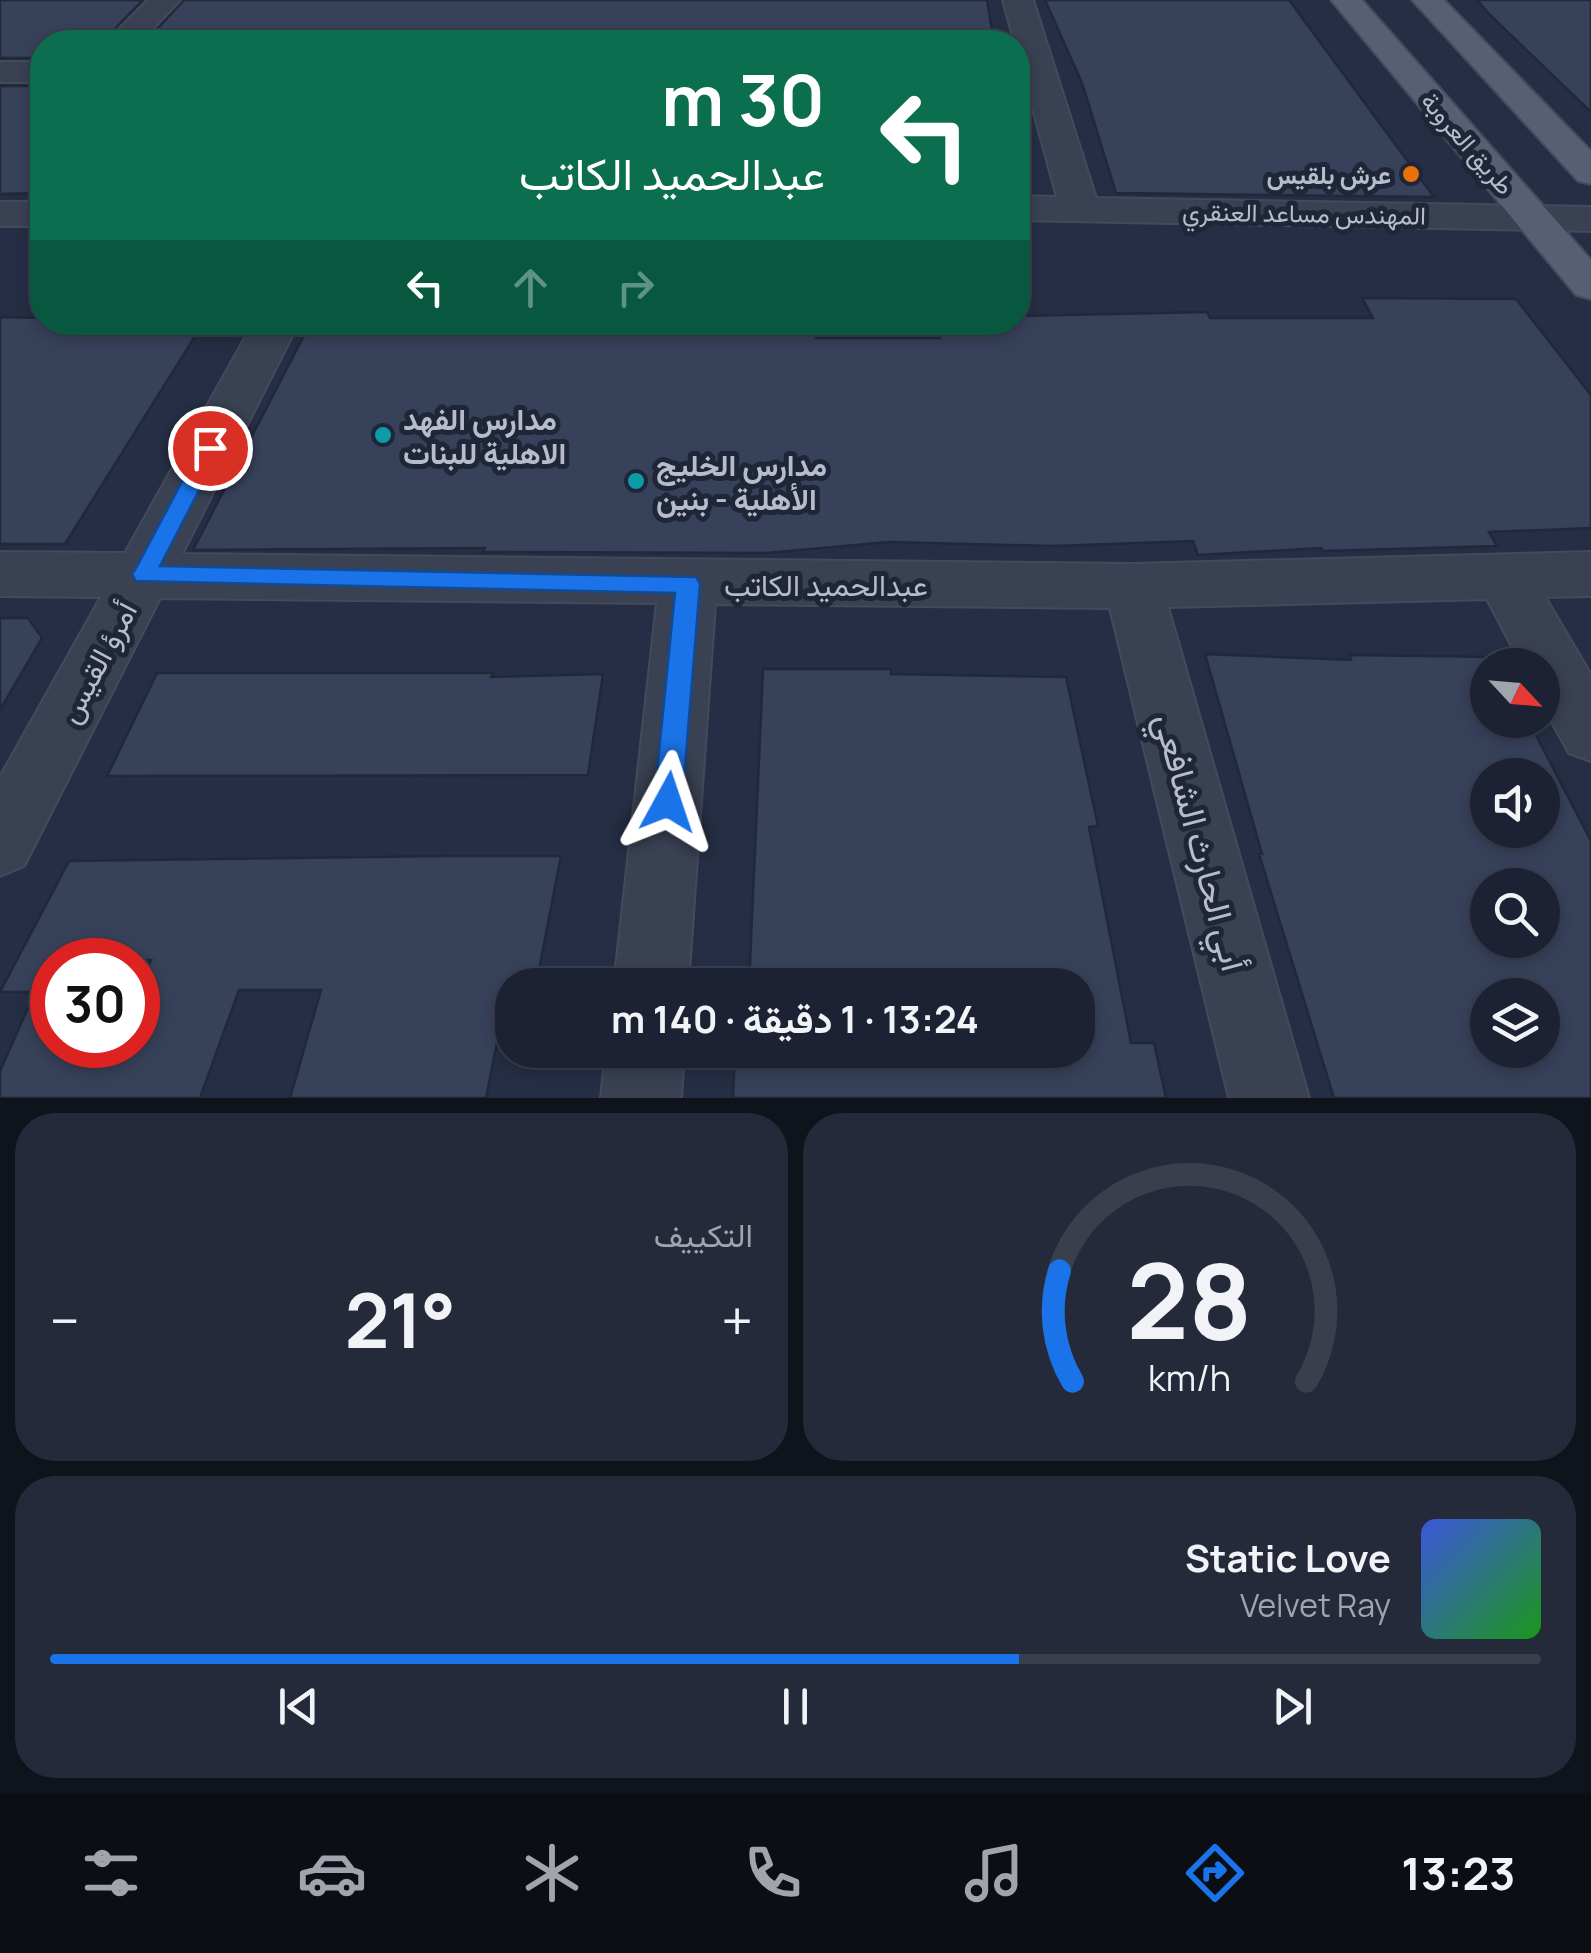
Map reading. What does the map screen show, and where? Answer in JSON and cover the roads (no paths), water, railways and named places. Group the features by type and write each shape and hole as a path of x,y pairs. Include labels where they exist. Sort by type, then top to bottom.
{"main road":[{"name":"طريق العروبة","path":"1346,0 1532,218 1575,249 1591,286"},
{"path":"1427,0 1591,173"}],"street":[{"path":"134,30 165,0"},
{"path":"1018,0 1022,30"},
{"path":"0,72 30,72"},
{"path":"1030,75 1079,207"},
{"name":"المهندس مساعد العنقري","path":"1030,208 1591,219"},
{"path":"0,214 30,214"},
{"path":"0,240 30,240"},
{"name":"المهندس مساعد العنقري","path":"1030,244 1575,249"},
{"name":"أمرؤ القيس","path":"0,843 270,335"},
{"name":"عبدالحميد الكاتب","path":"0,574 1133,586 1591,574"},
{"path":"1502,574 1591,733"},
{"path":"653,968 688,584"},
{"name":"أبي الحارث الشافعي","path":"1133,586 1269,1098"},
{"path":"641,1098 644,1068"}],"place":[{"name":"عرش بلقيس","path":"1411,174"},
{"name":"مدارس الفهد الاهلية للبنات","path":"383,435"},
{"name":"مدارس الخليج الأهلية - بنين","path":"636,481"}]}
